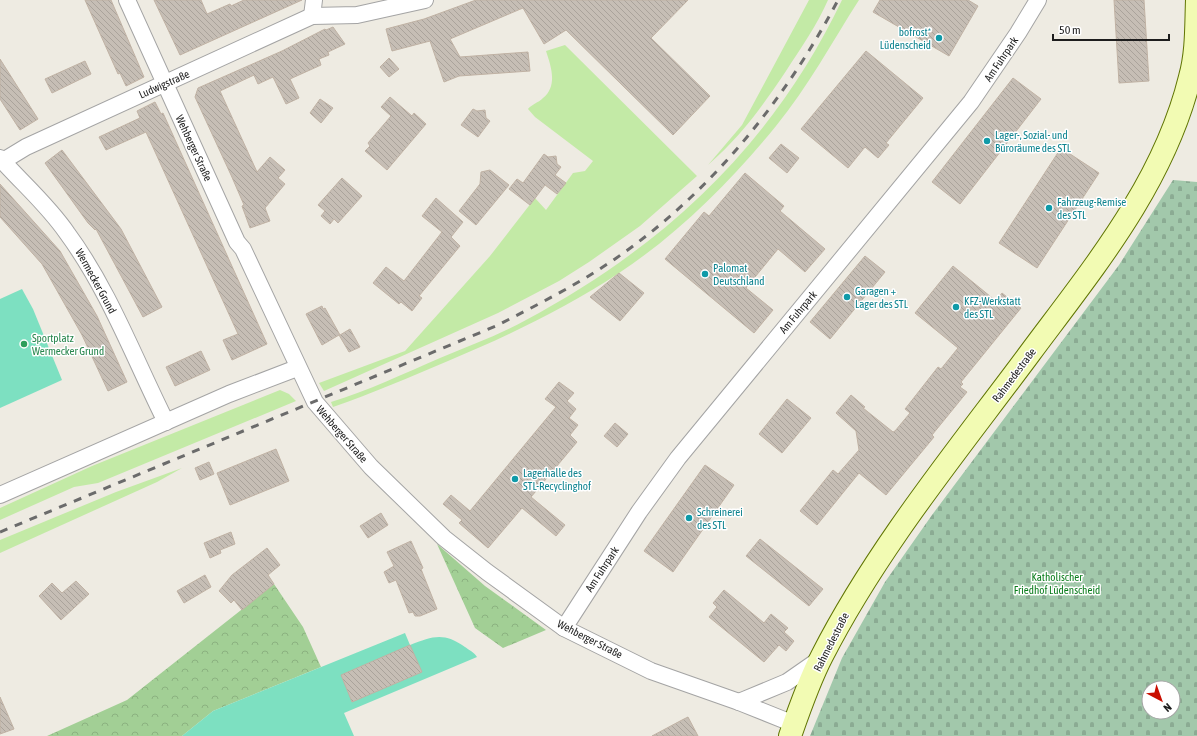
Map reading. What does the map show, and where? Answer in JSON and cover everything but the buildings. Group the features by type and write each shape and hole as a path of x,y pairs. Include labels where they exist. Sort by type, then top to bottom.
{"main road":[{"name":"Rahmedestraße","path":"792,730 821,659 849,606 881,557 977,424 1113,243 1149,183 1176,126 1191,76 1196,44 1197,0"}],"street":[{"name":"Wehberger Straße","path":"126,0 312,398 329,420 371,467 444,538 487,572 564,628 651,671 739,702 792,730"},
{"path":"314,0 312,16 357,15 426,0"},
{"name":"Am Fuhrpark","path":"564,628 639,512 678,458 971,102 1015,38 1038,0"},
{"name":"Ludwigstraße","path":"1,159 312,16"},
{"name":"Wermecker Grund","path":"1,159 54,216 90,267 105,292 166,422"},
{"path":"0,495 228,394 297,368"},
{"path":"739,702 782,684 821,659"}],"green space":[{"path":"809,0 828,0 808,36 768,97 741,132 708,165 742,125"},
{"path":"842,0 859,0 788,111 759,147 703,206 641,258 599,286 557,310 492,342 377,391 333,407 331,402 386,382 526,320 577,291 625,259 669,224 711,186 749,145 783,100 814,52"},
{"path":"565,45 697,176 640,226 559,281 498,313 324,391 319,383 405,351 490,256 535,198 546,210 573,173 585,171 593,161 535,117 528,109 548,93 552,82 550,63 546,51"},
{"name":"Katholischer Friedhof Lüdenscheid","path":"1173,180 1197,182 1197,736 810,736 842,658 885,582 932,515 1119,265"},
{"name":"Sportplatz Wermecker Grund","path":"22,289 33,309 62,380 0,408 0,299"},
{"path":"280,390 289,394 296,401 98,483 74,487 0,520 0,508 92,466"},
{"path":"182,468 157,482 0,553 0,540 116,492"},
{"path":"437,544 485,586 546,630 503,648 475,628"},
{"path":"274,584 303,627 321,667 213,711 182,736 47,736 127,700"},
{"path":"405,633 410,645 425,639 444,637 458,642 473,652 477,657 344,713 354,736 182,736 213,711"}],"railway":[{"path":"0,532 496,326 595,272 633,246 669,217 703,186 734,152 791,79 838,0"}],"place":[{"name":"bofrost* Lüdenscheid","path":"939,38"},
{"name":"Lager-, Sozial- und Büroräume des STL","path":"987,141"},
{"name":"Fahrzeug-Remise des STL","path":"1049,208"},
{"name":"Palomat Deutschland","path":"705,274"},
{"name":"Garagen + Lager des STL","path":"847,297"},
{"name":"KFZ-Werkstatt des STL","path":"956,307"},
{"name":"Sportplatz Wermecker Grund","path":"24,344"},
{"name":"Lagerhalle des STL-Recyclinghof","path":"515,479"},
{"name":"Schreinerei des STL","path":"689,518"}]}
